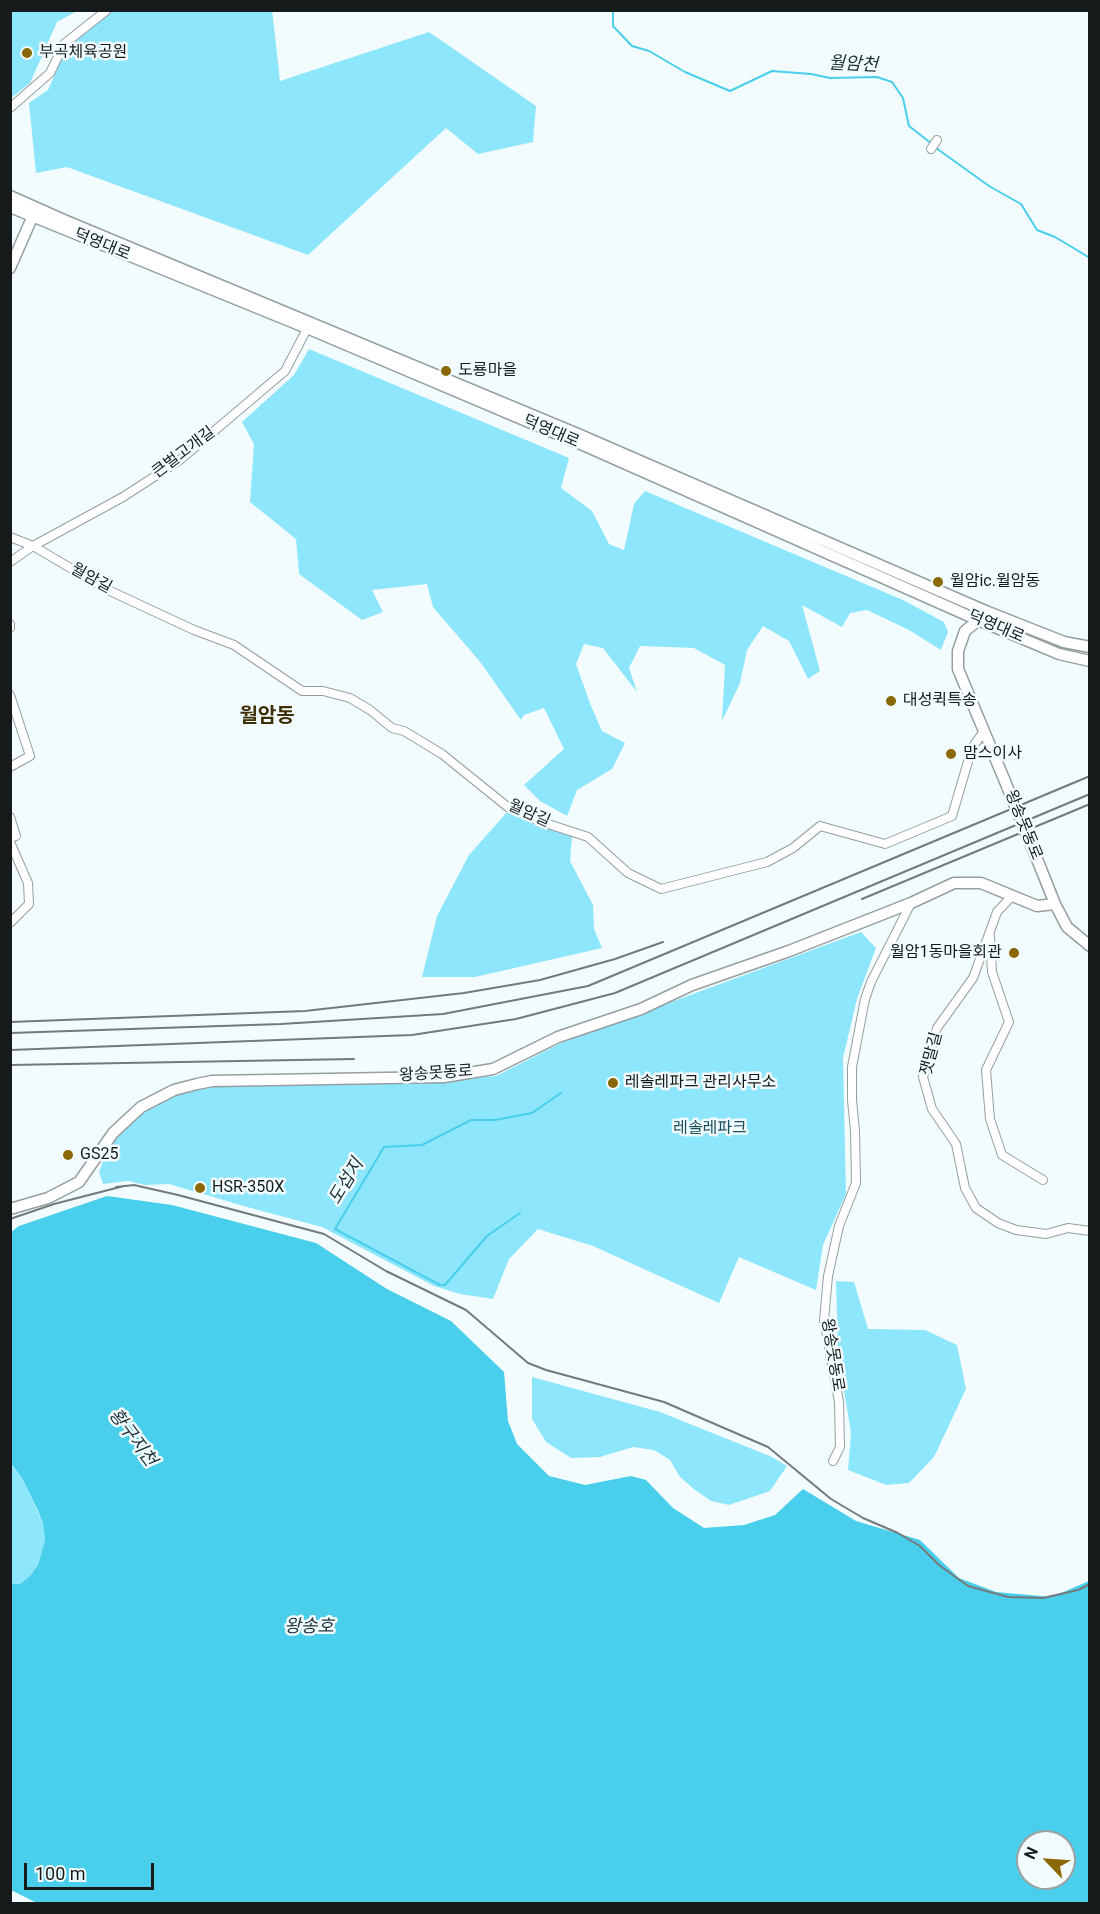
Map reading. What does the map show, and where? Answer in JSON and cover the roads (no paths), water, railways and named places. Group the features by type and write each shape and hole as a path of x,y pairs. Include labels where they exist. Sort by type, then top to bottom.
{"street":[{"path":"10,108 50,73 64,44 107,10"},
{"path":"931,150 937,140"},
{"name":"덕영대로","path":"10,196 35,212 567,429 988,612 1064,642 1089,648"},
{"name":"덕영대로","path":"10,207 35,212"},
{"path":"10,268 35,212"},
{"name":"덕영대로","path":"309,325 978,620 1059,654 1089,661"},
{"name":"큰벌고개길","path":"10,562 33,546 123,497 180,460 285,371 309,325"},
{"name":"월암길","path":"10,537 33,546 108,590 194,630 234,645 302,691 324,691 350,698 370,710 392,728 404,731 442,754 509,808 588,837 628,873 661,889 767,862 792,848 820,826 885,844 952,816 972,748 984,731"},
{"name":"왕송못동로","path":"10,1209 48,1198 79,1182 113,1133 141,1107 174,1090 212,1081 444,1077 493,1069 558,1037 641,1009 692,985 789,951 911,903 954,883 981,883 1037,906 1055,904 958,669 958,651 965,631 988,612"},
{"path":"10,696 30,756 10,767"},
{"path":"10,817 12,839 28,883 29,904 10,923"},
{"name":"잿말길","path":"1012,896 998,912 973,978 937,1028 922,1077 932,1109 956,1144 965,1188 976,1208 998,1224 1016,1230 1046,1234 1068,1228 1089,1231"},
{"name":"왕송못동로","path":"833,1461 840,1447 839,1402 824,1320 828,1276 839,1226 856,1183 852,1066 865,999 871,982 911,903"},
{"path":"1055,904 1067,927 1089,946"},
{"path":"990,933 992,972 1009,1022 986,1070 990,1119 1002,1155 1043,1180"}],"water":[{"name":"왕송호","path":"107,1196 172,1205 316,1243 387,1289 451,1321 504,1372 508,1421 517,1444 549,1476 585,1485 631,1476 646,1480 673,1508 704,1528 744,1525 775,1515 803,1489 856,1521 920,1540 959,1578 996,1592 1052,1597 1089,1581 1089,1903 39,1904 11,1890 11,1584 20,1584 30,1576 38,1565 45,1540 43,1523 38,1511 22,1478 11,1464 11,1232 19,1226"}],"waterway":[{"name":"월암천","path":"613,10 613,26 632,46 649,51 685,72 730,91 772,71 830,78 877,77 892,82 903,98 909,126 932,144"},
{"name":"월암천","path":"936,148 989,186 1021,204 1037,230 1055,237 1090,258"},
{"name":"도섭지","path":"520,1213 487,1236 445,1285 440,1285 335,1229 384,1147 422,1145 471,1120 495,1120 532,1113 561,1093"}],"railway":[{"path":"10,1033 281,1024 443,1014 588,986 1090,776"},
{"path":"10,1050 412,1035 516,1019 615,993 1090,794"},
{"path":"862,899 1090,804"},
{"path":"10,1022 305,1011 464,993 540,980 615,959 663,942"},
{"path":"10,1065 354,1059"},
{"path":"116,1187 134,1185 324,1234 386,1271 466,1310 528,1363 664,1402 768,1447 831,1499 863,1518 898,1533 920,1546 939,1565 968,1586 1008,1597 1043,1598 1078,1590 1090,1584"},
{"path":"10,1219 54,1204 124,1186"}],"place":[{"name":"부곡체육공원","path":"27,53"},
{"name":"도룡마을","path":"446,371"},
{"name":"월암ic.월암동","path":"938,582"},
{"name":"대성퀵특송","path":"891,701"},
{"name":"맘스이사","path":"951,754"},
{"name":"월암1동마을회관","path":"1014,953"},
{"name":"레솔레파크 관리사무소","path":"613,1083"},
{"name":"GS25","path":"68,1155"},
{"name":"HSR-350X","path":"200,1188"}],"district":[{"name":"월암동","path":"267,717"}],"park label":[{"name":"레솔레파크","path":"710,1129"}],"water label":[{"name":"황구지천","path":"132,1438"}]}
